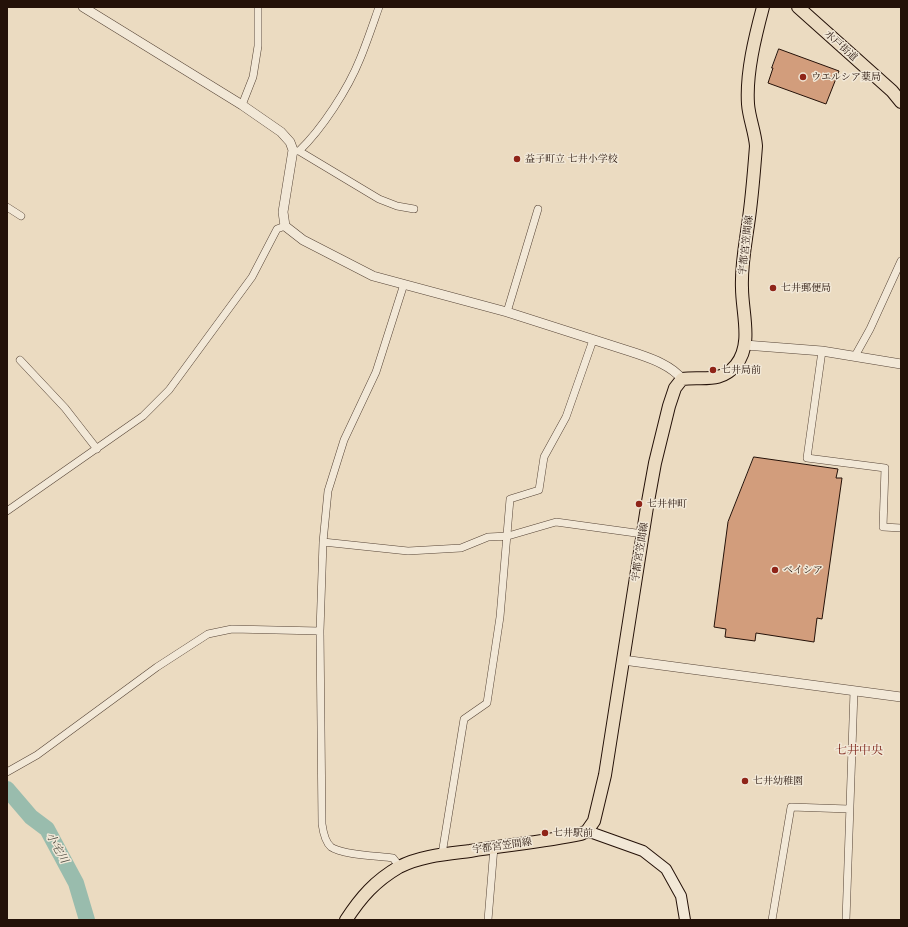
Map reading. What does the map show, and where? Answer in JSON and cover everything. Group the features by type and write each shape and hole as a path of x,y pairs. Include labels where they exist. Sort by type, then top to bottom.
{"main road":[{"name":"宇都宮笠間線","path":"346,920 364,893 386,875 414,861 442,854 572,836 587,831 594,821 605,775 655,463 667,413 675,388 682,379 709,379 720,377 729,372 739,360 745,345 742,278 756,146 748,106 747,90 763,7"},
{"name":"水戸街道","path":"798,7 892,91 901,102"},
{"path":"587,831 644,852 666,869 681,896 685,920"}],"street":[{"path":"83,7 281,132 296,151 379,199 398,206 414,209"},
{"path":"242,106 253,77 258,46 258,7"},
{"path":"379,7 360,60 340,98 318,129 296,151 283,212 285,226 303,240 373,276 507,312 593,340 653,360 670,369 682,379"},
{"path":"7,207 21,216"},
{"path":"507,312 538,209"},
{"path":"7,511 144,416 169,390 252,277 277,229 285,226"},
{"path":"855,356 870,329 901,261"},
{"path":"400,867 393,858 342,852 330,846 325,837 322,824 320,630 323,542 328,491 344,440 376,372 404,284"},
{"path":"442,854 464,719 487,704 500,617 510,499 539,490 544,456 566,417 593,340"},
{"path":"745,345 822,351 901,364"},
{"path":"822,351 807,458 885,468 883,527 901,528"},
{"path":"20,360 65,408 97,449"},
{"path":"323,542 408,551 461,548 488,537 508,536 556,522 643,534"},
{"path":"7,772 37,755 157,667 208,634 232,629 320,630"},
{"path":"623,660 901,697"},
{"path":"846,920 854,691"},
{"path":"772,920 791,807 849,809"},
{"path":"488,920 494,847"}],"building":[{"name":"ウエルシア薬局","path":"779,49 839,71 826,104 768,83"},
{"name":"ベイシア","path":"754,457 838,469 836,478 842,478 822,619 817,618 814,642 756,633 755,641 725,637 726,629 714,627 728,522"}],"waterway":[{"name":"小宅川","path":"7,789 31,817 47,829 76,883 87,920"}],"place":[{"name":"ウエルシア薬局","path":"803,77"},
{"name":"益子町立 七井小学校","path":"517,159"},
{"name":"七井郵便局","path":"773,288"},
{"name":"七井局前","path":"713,370"},
{"name":"七井仲町","path":"639,504"},
{"name":"ベイシア","path":"775,570"},
{"name":"七井幼稚園","path":"745,781"},
{"name":"七井駅前","path":"545,833"}],"district":[{"name":"七井中央","path":"859,751"}]}
